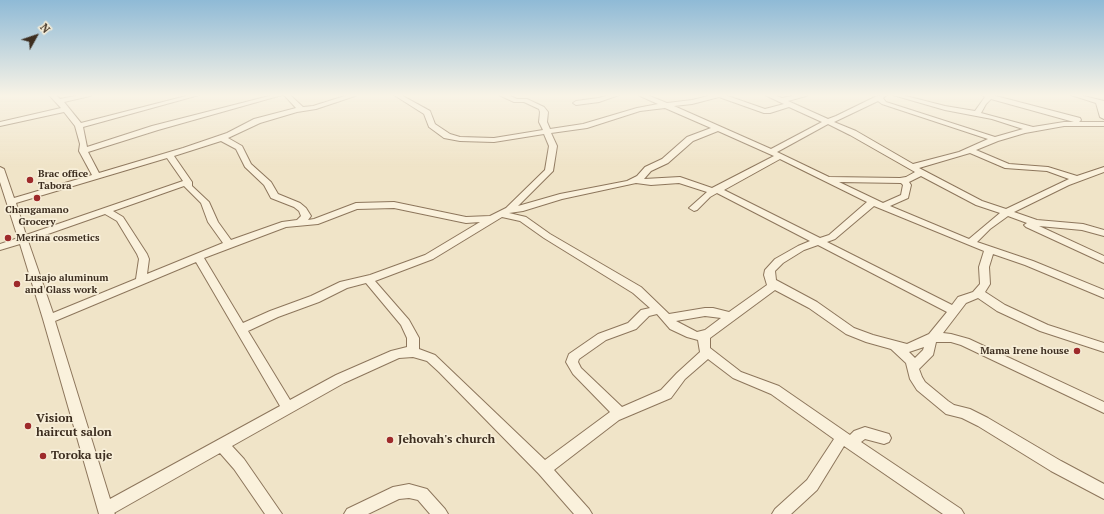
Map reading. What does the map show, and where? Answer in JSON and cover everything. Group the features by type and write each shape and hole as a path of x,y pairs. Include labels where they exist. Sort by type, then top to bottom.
{"street":[{"path":"0,124 22,119"},
{"path":"74,119 79,126 84,144 83,151 97,177"},
{"path":"79,126 105,119"},
{"path":"83,151 189,119"},
{"path":"11,202 222,138 253,123 267,119"},
{"path":"429,119 432,125 449,137 497,140 584,126 606,119"},
{"path":"241,329 274,314 315,300 344,285 408,266 435,254 501,214 535,187 549,171 554,146 543,122 543,119"},
{"path":"698,119 780,156 877,204 970,243 1029,263 1104,294"},
{"path":"824,119 971,200 1036,223 1083,227 1104,234"},
{"path":"771,152 829,121 836,119"},
{"path":"933,119 995,139"},
{"path":"999,119 1033,130"},
{"path":"1075,119 1104,127"},
{"path":"913,167 968,150 995,139 1064,124 1093,124 1102,119"},
{"path":"637,181 642,177 646,170 665,161 687,141 719,128"},
{"path":"222,138 239,148 248,166 268,184 274,196 297,205 303,210 306,215 300,222"},
{"path":"968,150 1008,166 1048,169 1077,179"},
{"path":"169,154 188,182 188,187 201,196 206,202 213,222 229,244"},
{"path":"694,208 702,199 714,190 780,156"},
{"path":"0,169 49,319 106,512 221,445 340,380 388,357 402,352 413,352 423,354 439,365 544,469 584,514"},
{"path":"970,243 986,228 1006,213 1060,186 1104,169"},
{"path":"826,179 887,182 903,180 921,172"},
{"path":"49,319 199,258 229,244 286,224 315,222 356,206 394,205 420,209 466,220 501,214 560,197 637,181 651,182 680,180 714,190 844,254 954,311"},
{"path":"903,180 907,185 905,196 897,201 877,204 832,237 786,256 773,266 769,275 771,282 813,305 850,331 894,346 907,348 915,346 932,337 965,298 977,295 985,284 984,267 989,250"},
{"path":"0,247 188,182"},
{"path":"106,211 120,219 142,254 144,259 140,282"},
{"path":"1006,213 1057,239 1104,260"},
{"path":"501,214 523,219 547,236 637,290 674,326 696,336 704,336 713,331 774,285"},
{"path":"199,258 288,408"},
{"path":"368,279 405,323 413,338 413,352"},
{"path":"978,293 1001,308 1044,328 1104,348"},
{"path":"619,413 577,371 572,362 573,357 602,337 632,326 645,313 663,314 713,312 731,317"},
{"path":"704,336 704,348 707,353 740,378 776,390 889,470 956,514"},
{"path":"914,367 927,355 932,337"},
{"path":"932,337 951,338 965,342 1104,408"},
{"path":"894,346 906,356 914,367 919,384 943,405 952,410 965,413 983,422 1056,466 1104,492"},
{"path":"544,469 599,425 619,413 630,410 666,394 687,370 707,353"},
{"path":"780,514 812,484 835,447 847,440 865,433 884,438"},
{"path":"221,445 239,464 274,514"},
{"path":"352,514 398,492 409,491 422,494 440,514"}],"place":[{"name":"Brac office Tabora","path":"30,180"},
{"name":"Changamano Grocery","path":"37,198"},
{"name":"Merina cosmetics","path":"8,238"},
{"name":"Lusajo aluminum and Glass work","path":"17,284"},
{"name":"Mama Irene house","path":"1077,351"},
{"name":"Vision haircut salon","path":"28,426"},
{"name":"Jehovah's church","path":"390,440"},
{"name":"Toroka uje","path":"43,456"}]}
